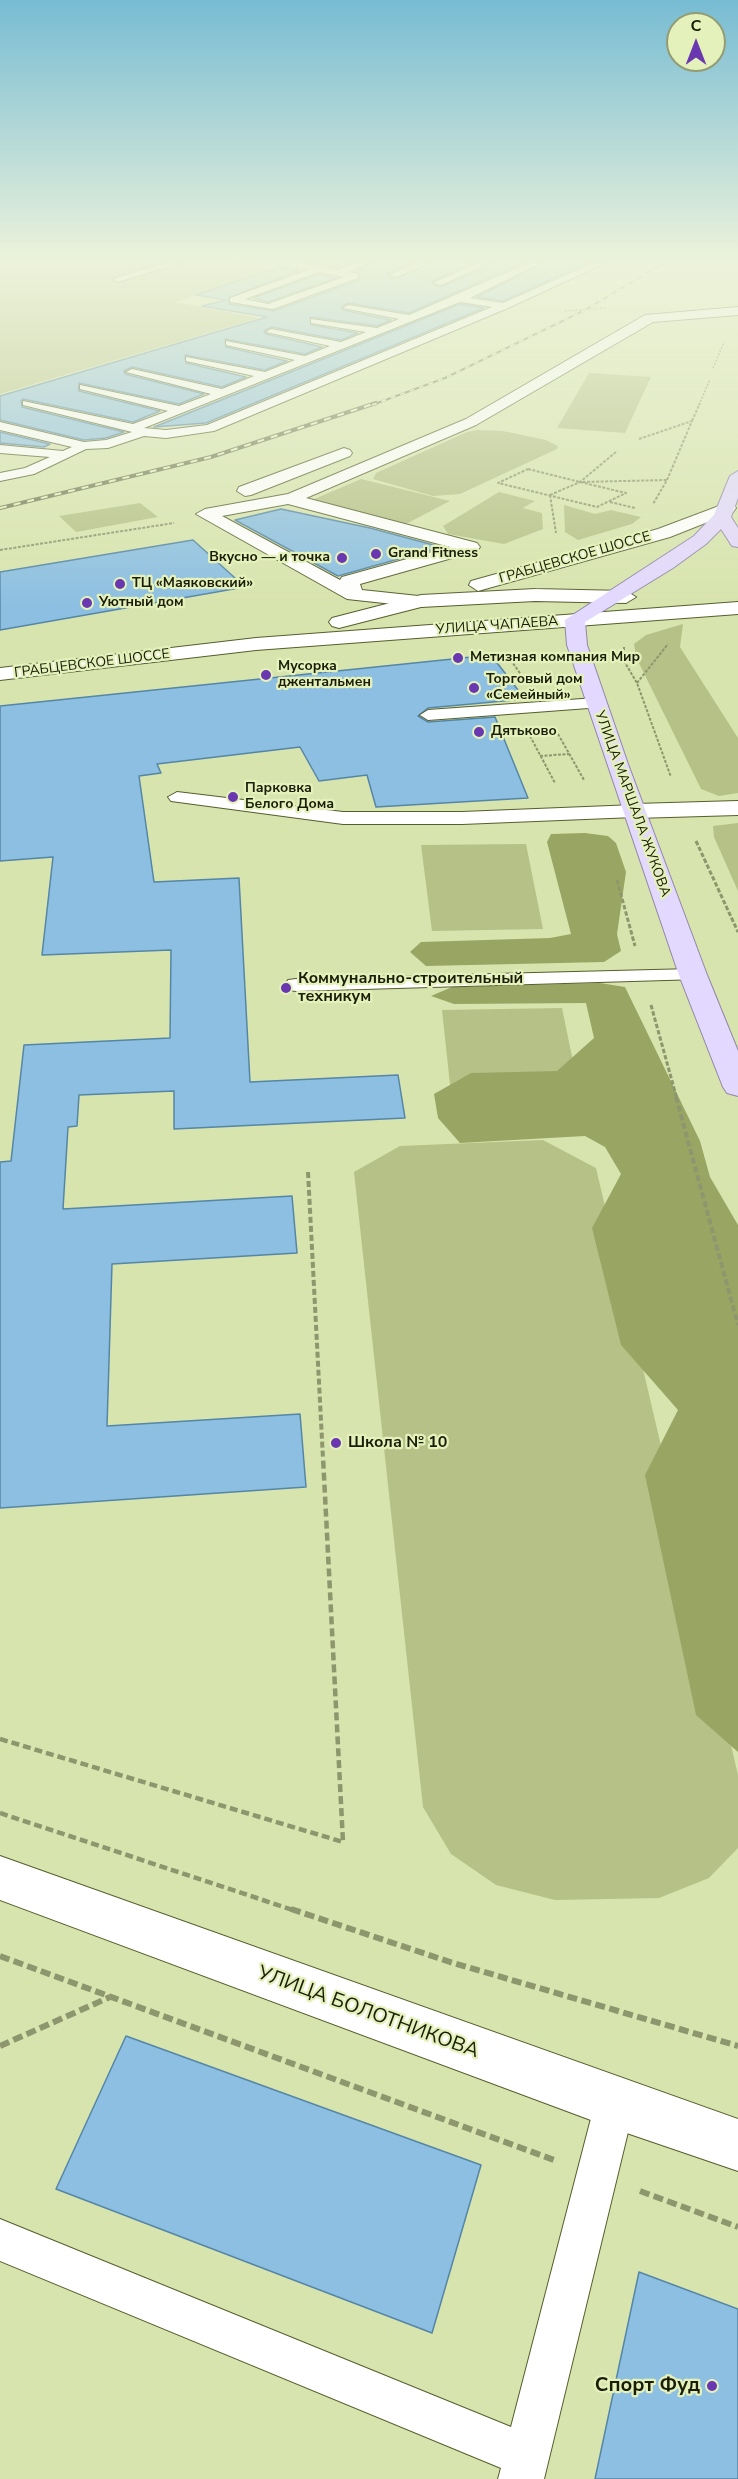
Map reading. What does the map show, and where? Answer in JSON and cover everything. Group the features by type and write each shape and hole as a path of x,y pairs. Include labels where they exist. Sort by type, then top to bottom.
{"main road":[{"path":"575,620 615,597 700,540 724,512 737,482"},
{"path":"724,512 738,542"},
{"name":"УЛИЦА МАРШАЛА ЖУКОВА","path":"575,620 577,645 596,703 693,975 738,1087"}],"street":[{"path":"551,376 471,422 290,499 205,514 354,596 421,601 535,595 615,597 738,594"},
{"path":"439,417 471,422"},
{"path":"354,596 349,581 471,547 290,499 245,491 363,446"},
{"name":"ГРАБЦЕВСКОЕ ШОССЕ","path":"421,601 664,533 724,512"},
{"path":"256,644 421,601"},
{"name":"УЛИЦА ЧАПАЕВА","path":"256,644 738,609"},
{"name":"ГРАБЦЕВСКОЕ ШОССЕ","path":"0,674 256,644"},
{"path":"635,811 738,808"},
{"name":"УЛИЦА БОЛОТНИКОВА","path":"0,1878 615,2103 738,2145"}],"lane":[{"path":"148,376 223,393"},
{"path":"0,426 84,446 108,444 180,410 267,376"},
{"path":"27,404 138,430 166,434 210,428 336,376"},
{"path":"84,387 180,410"},
{"path":"0,477 29,471 84,446"},
{"path":"0,449 67,455"},
{"path":"428,715 596,703"},
{"path":"177,797 343,818 462,818 635,811"},
{"path":"296,985 693,975"},
{"path":"0,2240 524,2468 615,2103"}],"path":[{"path":"649,511 667,480 710,379"},
{"path":"639,439 692,421"},
{"path":"550,495 580,482 616,452"},
{"path":"528,469 580,482 626,493 597,507 498,483 528,469"},
{"path":"580,482 667,480"},
{"path":"550,495 556,538"},
{"path":"0,550 210,517"},
{"path":"637,683 669,642"},
{"path":"624,645 624,661 637,683 674,784"},
{"path":"516,709 573,813"},
{"path":"540,756 569,754"},
{"path":"706,839 696,840 738,932"},
{"path":"0,1739 343,1842 308,1172"},
{"path":"0,1813 450,1962 738,2046"},
{"path":"0,1956 738,2227"},
{"path":"0,2046 111,1997"}],"green space":[{"path":"0,376 62,376 0,394"},
{"path":"587,376 651,377 625,433 557,428"},
{"path":"503,431 546,440 558,446 557,449 460,494 433,496 373,479 376,473 467,432"},
{"path":"361,479 450,501 406,524 312,500"},
{"path":"499,492 535,501 523,508 542,513 543,529 504,544 448,534 443,526"},
{"path":"140,503 158,517 76,532 59,516"},
{"path":"564,505 595,514 611,510 641,517 632,524 578,540 565,532"},
{"path":"683,624 680,647 738,738 738,793 719,796 701,789 636,657 634,644 646,635"},
{"path":"738,823 738,891 714,837 713,826"},
{"path":"585,833 608,836 616,843 626,872 617,934 621,951 604,962 426,966 410,952 421,942 550,938 571,934 547,842 551,834"},
{"path":"526,844 543,929 432,931 421,845"},
{"path":"600,983 625,987 700,1141 710,1177 738,1225 738,1752 696,1715 645,1475 678,1410 621,1345 592,1228 621,1174 605,1147 585,1136 460,1143 438,1118 434,1094 471,1073 557,1071 594,1038 586,1003 454,1004 431,996 452,987"},
{"path":"562,1008 581,1100 452,1103 442,1010"},
{"path":"543,1140 596,1168 738,1775 738,1848 709,1878 659,1898 555,1900 496,1885 451,1854 423,1807 354,1172 400,1146"}],"building":[{"path":"69,376 132,376 204,394 179,404 79,383 79,391 160,411 133,422 23,399 21,401 22,407 124,432 106,438 84,440 0,420 0,396"},
{"path":"171,376 246,377 222,387"},
{"path":"282,376 320,376 206,423 154,427"},
{"path":"0,432 50,444 44,447 0,443"},
{"path":"281,509 370,528 441,547 338,576 235,520"},
{"name":"ТЦ «Маяковский»","path":"193,540 245,587 0,630 0,572"},
{"path":"491,655 525,699 428,708 418,716 428,722 495,717 528,798 376,807 367,775 319,781 300,747 157,764 161,773 139,776 154,882 239,878 250,1082 398,1075 405,1118 174,1129 174,1091 79,1095 77,1126 68,1127 63,1209 292,1196 297,1253 112,1264 107,1426 300,1414 306,1487 0,1508 0,1162 11,1161 24,1045 170,1038 171,950 42,955 53,857 0,861 0,706"},
{"path":"126,2036 481,2165 432,2333 56,2189"},
{"path":"639,2272 738,2309 738,2479 595,2479"}],"railway":[{"path":"372,405 450,376"},
{"path":"0,508 211,457 376,403"}],"place":[{"name":"Grand Fitness","path":"376,554"},
{"name":"Вкусно — и точка","path":"342,558"},
{"name":"ТЦ «Маяковский»","path":"120,584"},
{"name":"Уютный дом","path":"87,603"},
{"name":"Метизная компания Мир","path":"458,658"},
{"name":"Мусорка джентальмен","path":"266,675"},
{"name":"Торговый дом «Семейный»","path":"474,688"},
{"name":"Дятьково","path":"479,732"},
{"name":"Парковка Белого Дома","path":"233,797"},
{"name":"Коммунально-строительный техникум","path":"286,988"},
{"name":"Школа № 10","path":"336,1443"},
{"name":"Спорт Фуд","path":"712,2386"}]}
